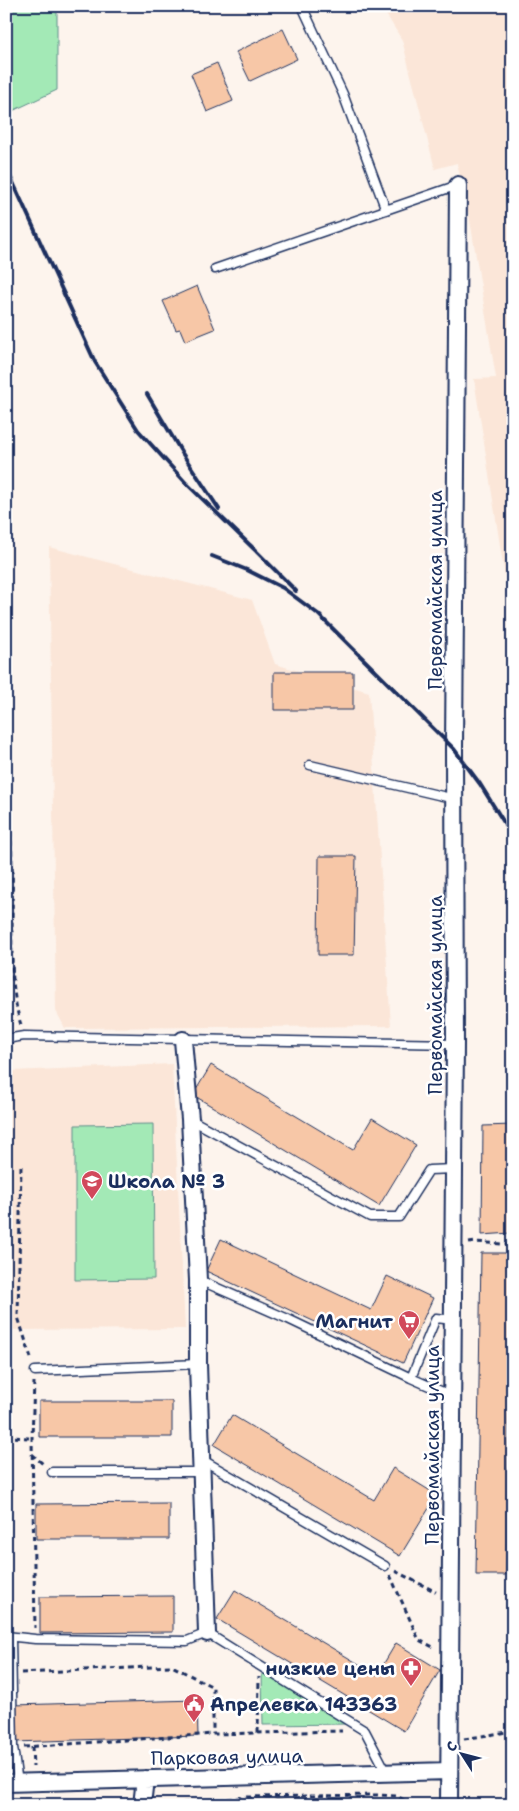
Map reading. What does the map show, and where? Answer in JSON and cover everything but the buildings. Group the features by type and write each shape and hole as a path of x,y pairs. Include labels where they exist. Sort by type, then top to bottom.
{"street":[{"name":"Первомайская улица","path":"449,1805 451,1742 455,1044 458,185"},
{"path":"183,1040 190,1119 198,1280 198,1364 207,1633"},
{"name":"Парковая улица","path":"12,1783 449,1771"},
{"path":"142,1805 145,1779"}],"lane":[{"path":"302,6 343,94 386,210"},
{"path":"214,269 458,185"},
{"path":"310,766 455,799"},
{"path":"6,1039 24,1036 455,1044"},
{"path":"190,1119 370,1217 399,1217 429,1170 454,1169"},
{"path":"198,1280 288,1319 452,1396"},
{"path":"411,1378 436,1318 453,1320"},
{"path":"35,1371 198,1364"},
{"path":"52,1472 201,1465 385,1566"},
{"path":"12,1783 11,1673 8,1636 35,1639 187,1641 207,1633 365,1731 387,1773"}],"path":[{"path":"6,787 12,890 12,967 16,1010 24,1036"},
{"path":"21,1166 18,1317 35,1371 32,1438 35,1639"},
{"path":"453,1246 476,1242 513,1245"},
{"path":"6,1437 32,1438"},
{"path":"385,1566 451,1600"},
{"path":"385,1566 419,1640 451,1657"},
{"path":"258,1733 259,1664"},
{"path":"11,1673 172,1666 213,1687 213,1734"},
{"path":"13,1747 213,1734 365,1731"},
{"path":"451,1742 513,1731"},
{"path":"165,1805 246,1797 397,1796 412,1805"},
{"path":"246,1797 246,1805"}],"shaded area":[{"path":"381,6 513,6 513,628 474,379 496,378 470,220 457,163 435,169 402,40"},
{"path":"49,547 252,600 275,664 369,692 391,1026 65,1028 56,1011"},
{"name":"Школа № 3","path":"6,984 12,1071 172,1064 185,1329 6,1330"}],"green space":[{"path":"6,6 57,6 57,90 6,114"},
{"path":"153,1124 154,1279 75,1280 75,1125"},
{"path":"262,1671 349,1724 263,1725"}],"railway":[{"path":"6,167 95,362 138,430 186,483 254,549"},
{"path":"147,394 182,453 219,509"},
{"path":"250,545 296,591"},
{"path":"212,556 247,570 283,588 318,614 454,749 480,784 513,837"}],"place":[{"name":"Школа № 3","path":"92,1200"},
{"name":"Магнит","path":"409,1340"},
{"name":"низкие цены","path":"411,1687"},
{"name":"Апрелевка 143363","path":"194,1723"}]}
